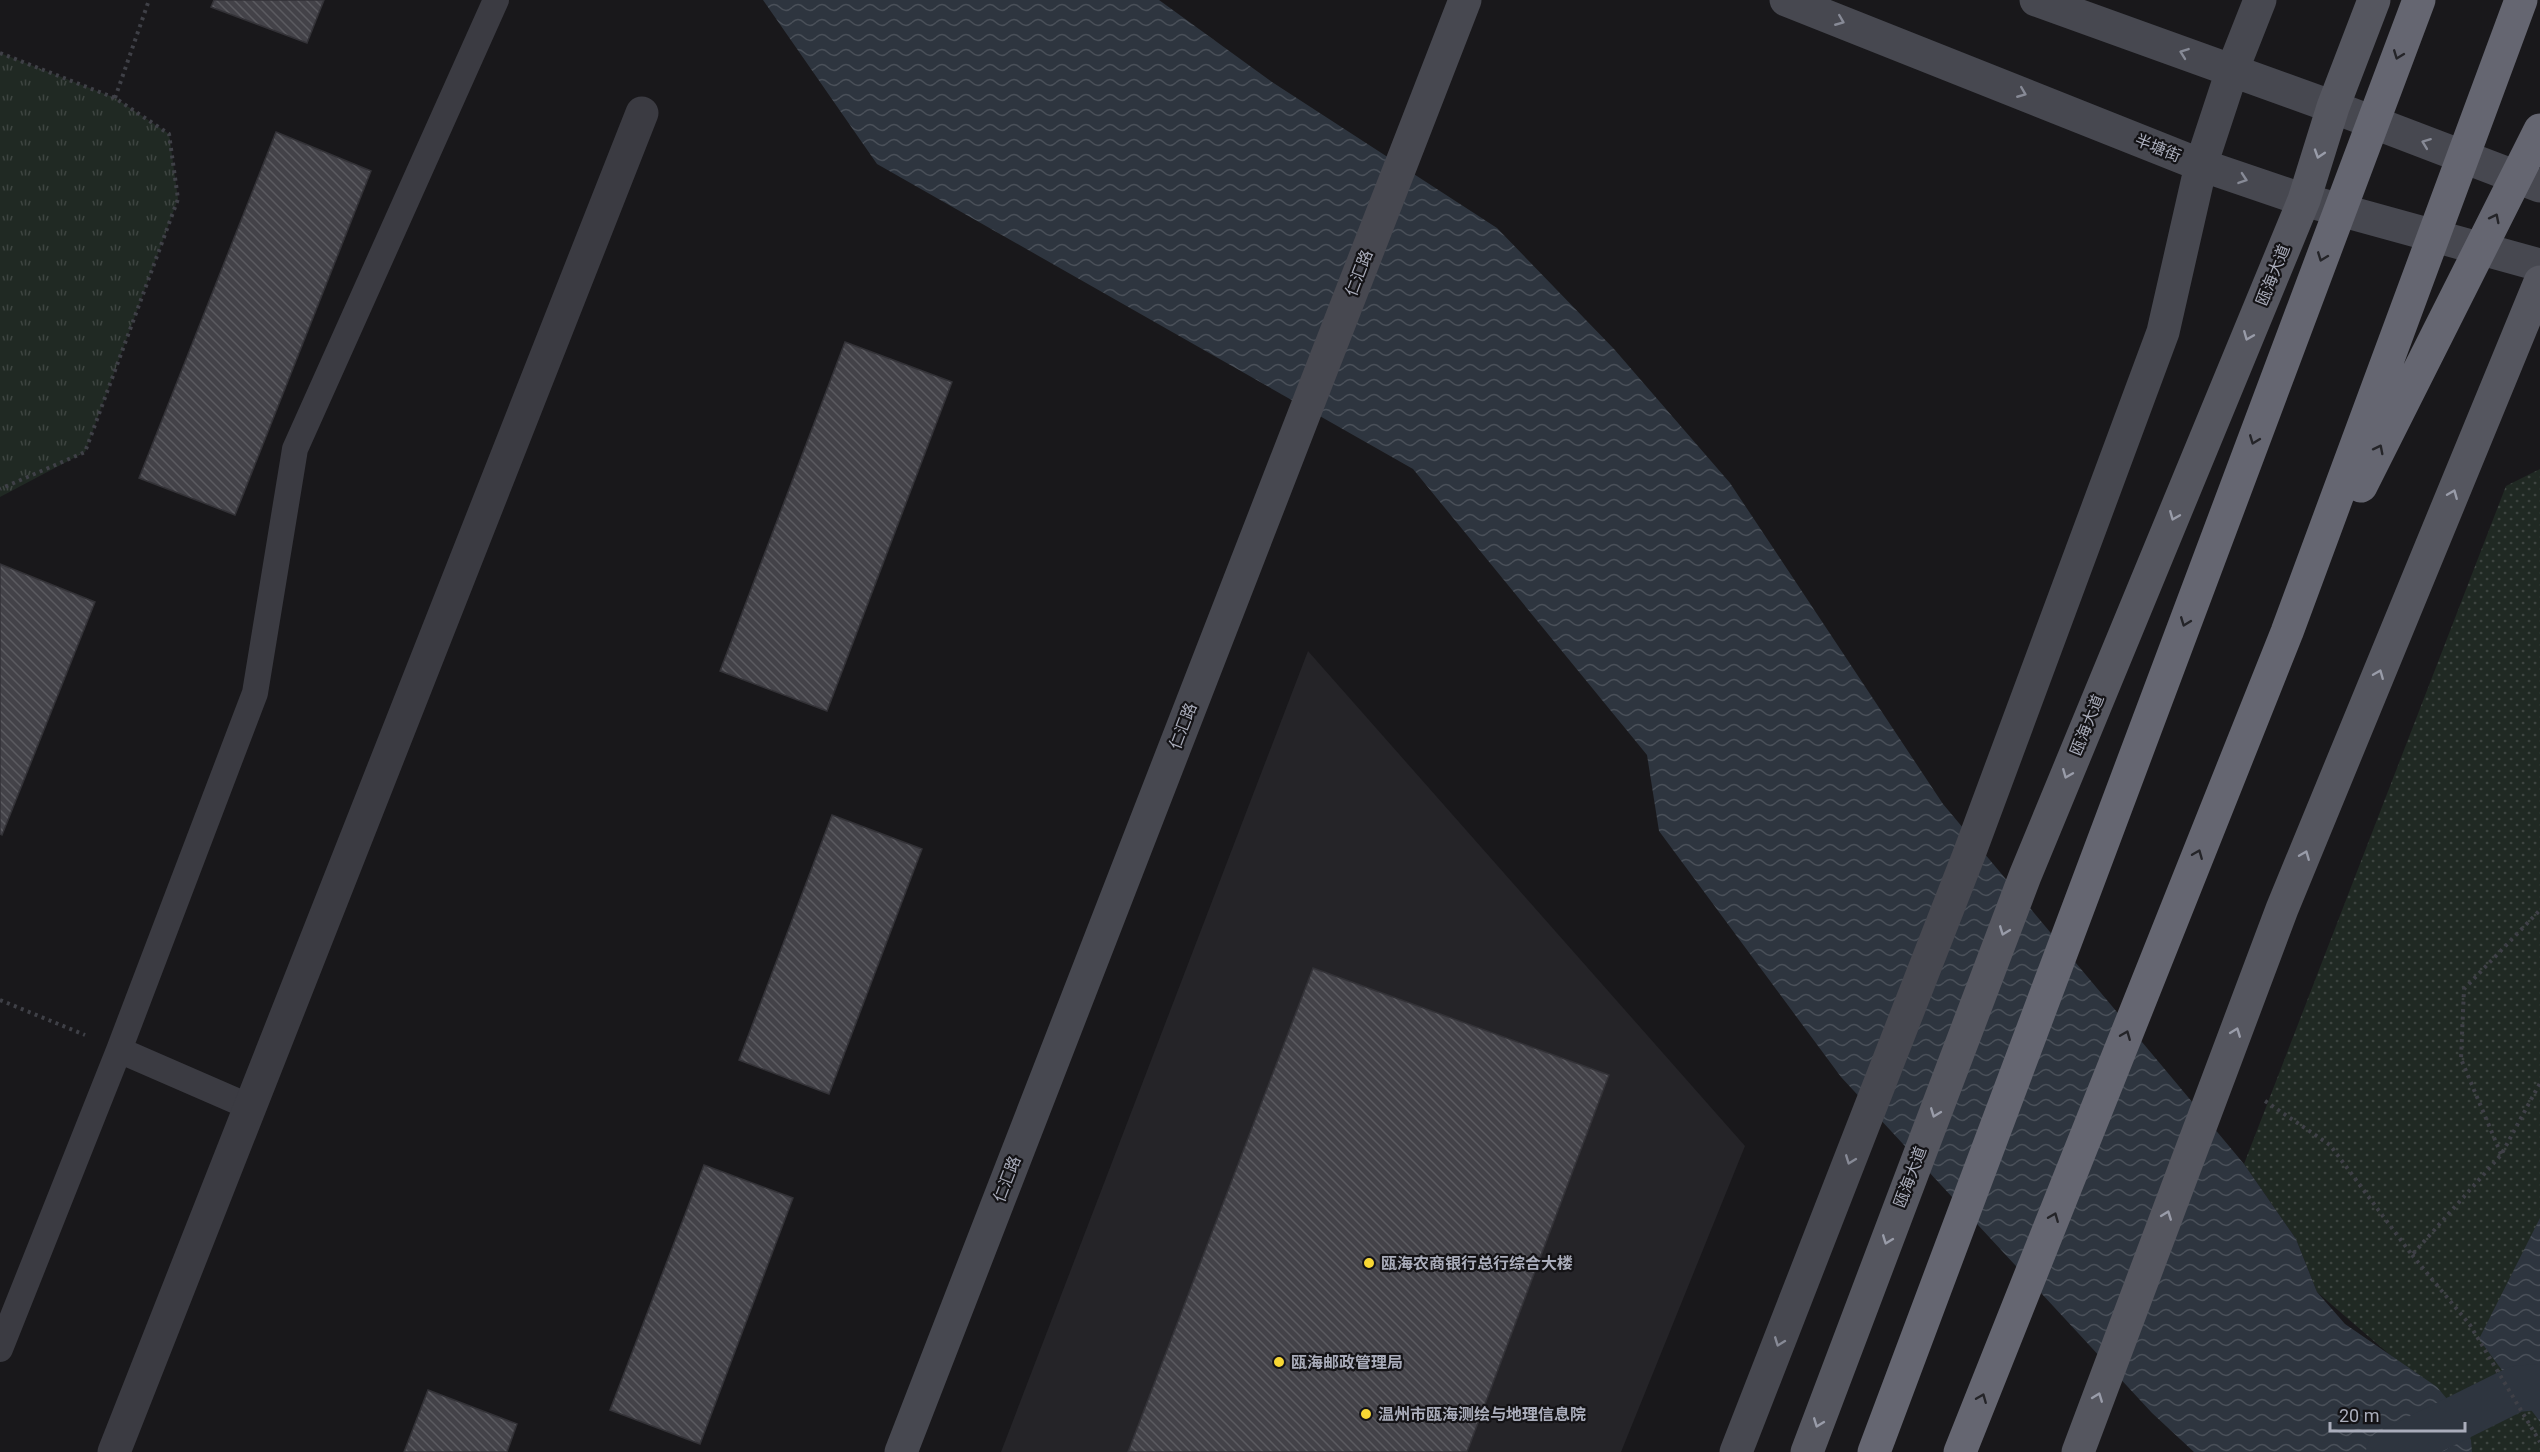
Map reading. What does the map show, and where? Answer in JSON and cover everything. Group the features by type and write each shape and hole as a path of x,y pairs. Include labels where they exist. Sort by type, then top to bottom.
{"highway":[{"path":"1874,1452 2419,0"},
{"path":"1960,1452 2287,632 2521,0"},
{"path":"2287,632 2540,130"}],"main road":[{"name":"瓯海大道","path":"1807,1452 2025,876 2304,200 2333,107 2374,0"},
{"path":"2078,1452 2282,909 2540,282"}],"street":[{"name":"仁汇路","path":"901,1452 1465,0"},
{"name":"半塘街","path":"1786,0 2201,165 2304,200 2540,265"},
{"path":"2036,0 2333,107 2540,186"},
{"path":"1736,1452 1968,857 2163,332 2201,165 2232,71 2260,0"},
{"path":"114,1452 642,113"}],"lane":[{"path":"0,1349 119,1050 255,693 295,449 496,0"},
{"path":"119,1050 250,1107"}],"path":[{"path":"115,98 149,0"},
{"path":"0,53 115,98 168,134 178,199 85,452 0,489"},
{"path":"2501,1155 2461,1059 2464,989 2540,910"},
{"path":"0,1000 119,1050"},
{"path":"2412,1255 2501,1155 2540,1083"},
{"path":"2265,1101 2330,1144 2412,1255 2470,1325 2540,1442"}],"shaded area":[{"path":"1308,651 1745,1146 1621,1452 1001,1452"}],"green space":[{"path":"0,53 115,98 169,134 178,199 85,452 0,497"},
{"path":"2540,469 2540,1452 2468,1452 2462,1417 2317,1292 2296,1239 2244,1164 2506,486"}],"water":[{"path":"763,0 1159,0 1272,82 1497,228 1614,349 1730,483 1943,804 2244,1164 2296,1239 2317,1292 2345,1324 2437,1387 2462,1417 2471,1440 2472,1452 2194,1452 2152,1413 1841,1077 1659,831 1647,755 1413,469 877,164"},
{"path":"2540,1218 2540,1422 2479,1339"}],"building":[{"path":"214,0 324,0 307,43 211,7"},
{"path":"276,132 371,171 235,515 139,478"},
{"path":"845,342 952,382 827,711 720,671"},
{"path":"0,564 95,602 2,835 0,834"},
{"path":"832,815 922,849 829,1094 739,1060"},
{"name":"瓯海农商银行总行综合大楼","path":"1313,968 1609,1075 1467,1452 1128,1452"},
{"path":"704,1165 793,1198 700,1444 610,1410"},
{"path":"428,1390 517,1424 507,1452 404,1452"}],"waterway":[{"path":"2389,1452 2516,1389 2540,1387"}],"place":[{"name":"瓯海农商银行总行综合大楼","path":"1369,1263"},
{"name":"瓯海邮政管理局","path":"1279,1362"},
{"name":"温州市瓯海测绘与地理信息院","path":"1366,1414"}]}
